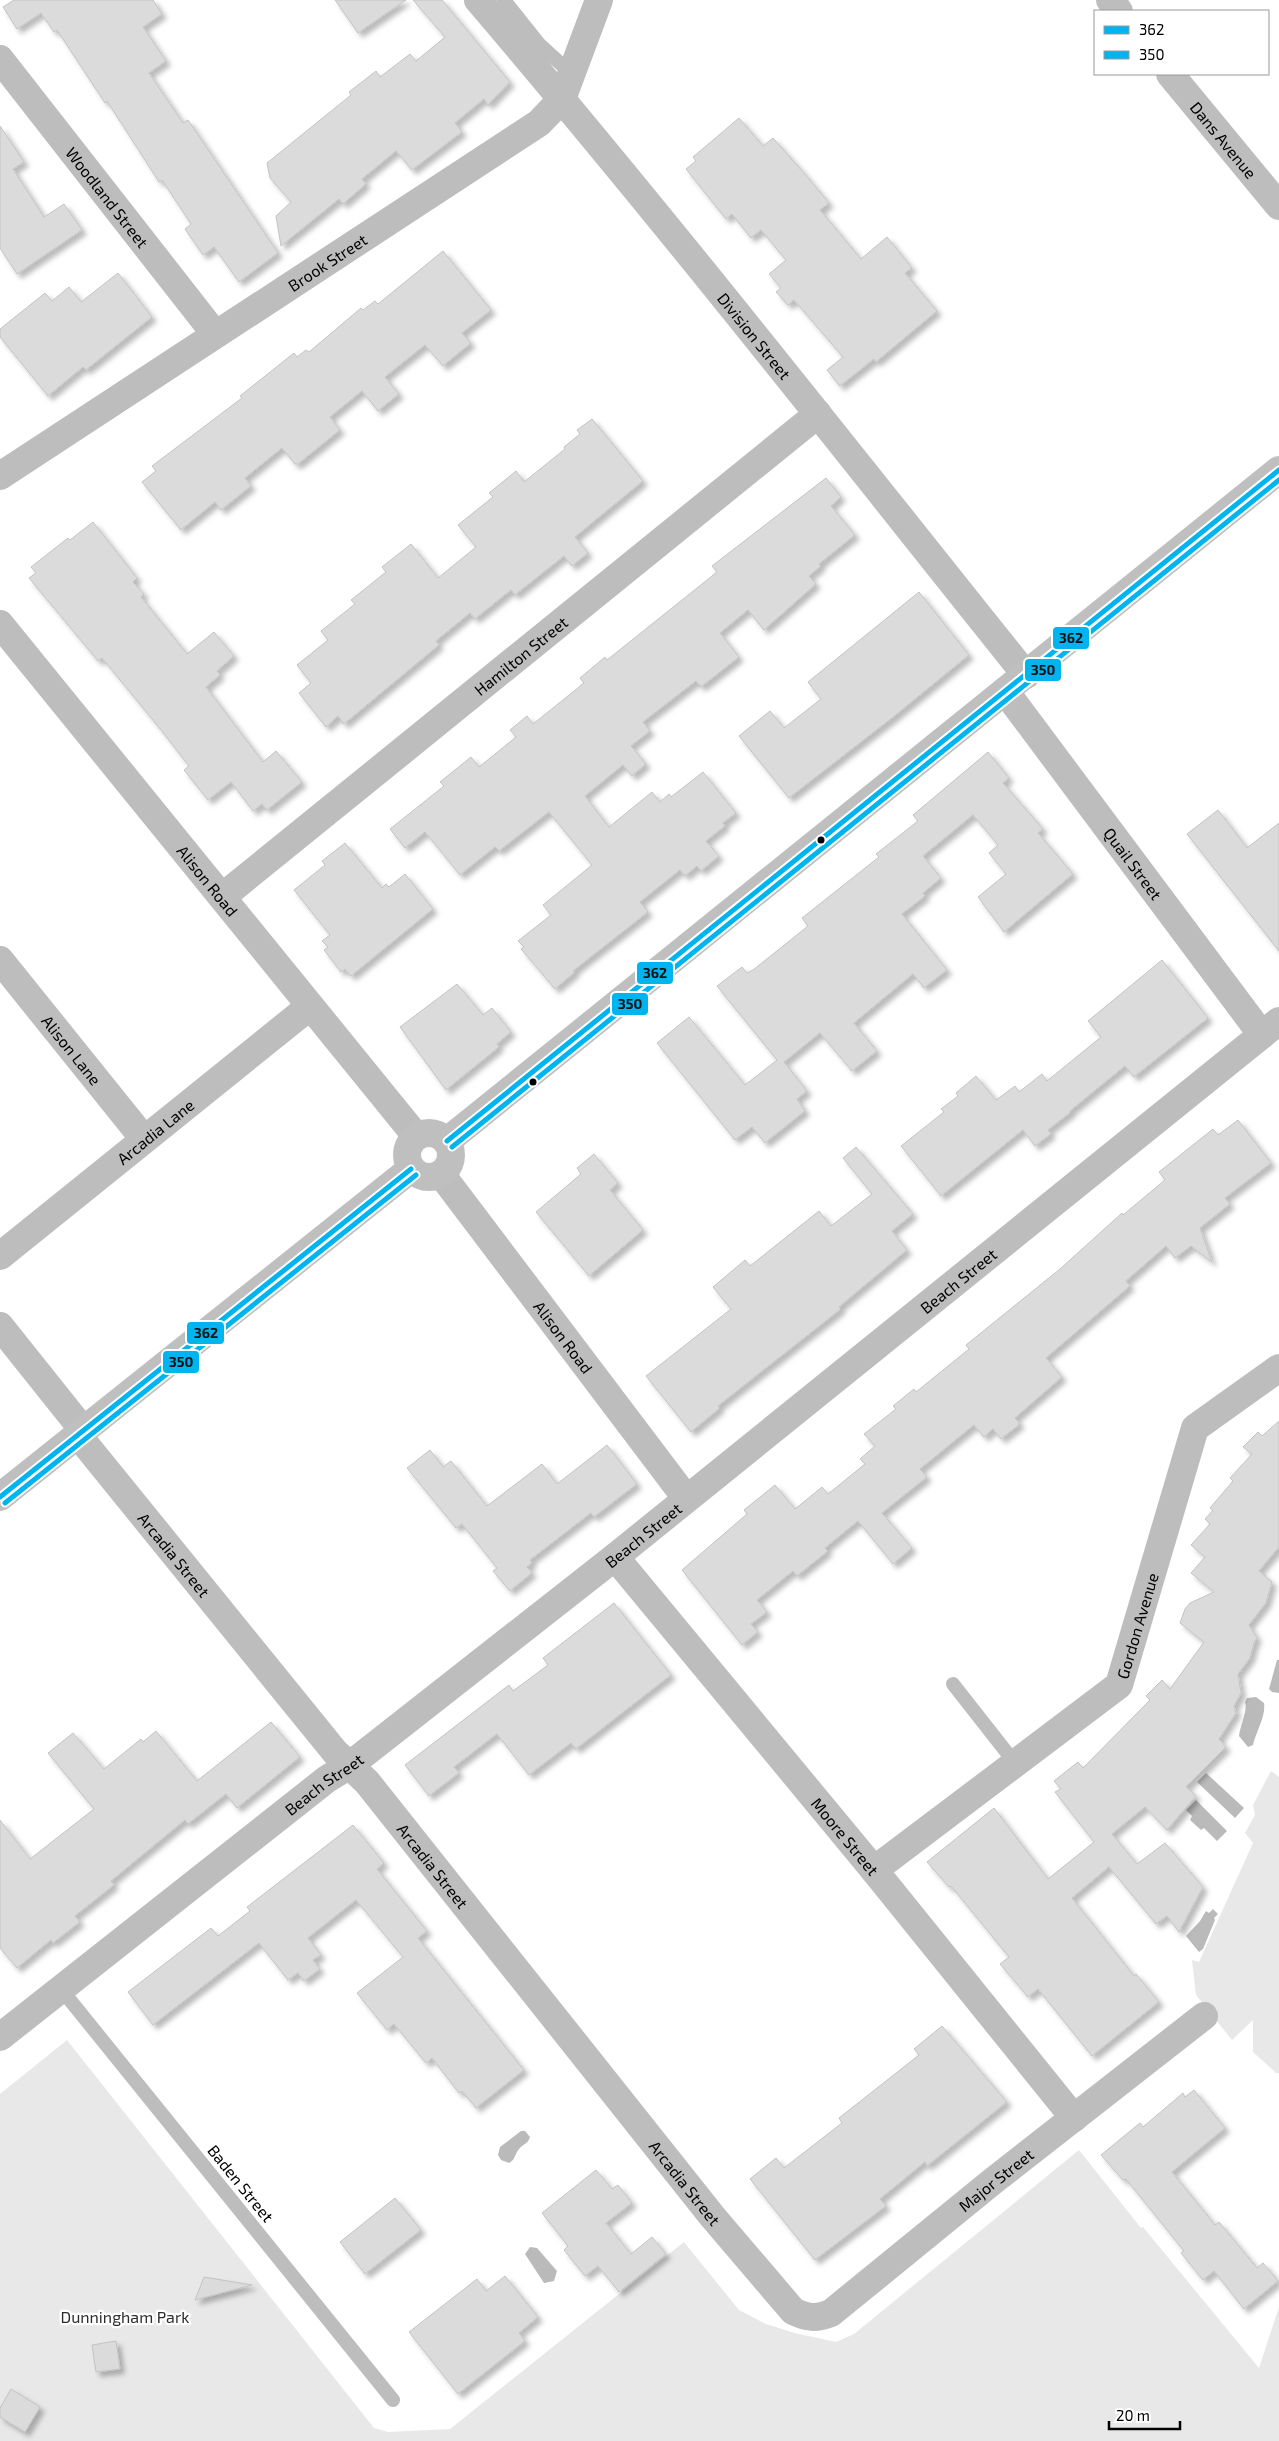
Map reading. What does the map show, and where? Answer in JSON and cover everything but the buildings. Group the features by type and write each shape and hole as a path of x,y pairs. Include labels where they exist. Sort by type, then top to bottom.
{"main road":[{"path":"447,1141 1279,470"},
{"path":"429,1133 442,1136 451,1147 451,1162 441,1174 428,1178 416,1173 408,1164 407,1152 416,1136 429,1133"},
{"path":"0,1497 412,1169"}],"street":[{"name":"Division Street","path":"478,0 567,87 818,414 1016,683"},
{"name":"Brook Street","path":"0,476 539,123 567,87 599,0"},
{"path":"1110,0 1118,10"},
{"name":"Woodland Street","path":"0,58 215,334"},
{"name":"Dans Avenue","path":"1171,75 1279,206"},
{"name":"Hamilton Street","path":"222,897 818,414"},
{"name":"Alison Road","path":"0,624 309,1007 416,1136"},
{"name":"Quail Street","path":"1016,683 1270,1028"},
{"name":"Alison Lane","path":"0,960 144,1139"},
{"name":"Arcadia Lane","path":"0,1256 309,1007"},
{"name":"Beach Street","path":"0,2037 327,1778 350,1765 615,1556 1270,1028"},
{"name":"Alison Road","path":"441,1174 686,1498"},
{"name":"Arcadia Street","path":"0,1326 80,1432 335,1752 367,1782 705,2208 783,2301"},
{"name":"Gordon Avenue","path":"874,1870 1119,1685 1195,1428 1279,1368"},
{"name":"Moore Street","path":"615,1556 874,1870 1074,2118"},
{"name":"Major Street","path":"783,2301 793,2311 805,2317 816,2318 831,2313 1204,2016"}],"lane":[{"path":"504,0 540,44 567,87"},
{"path":"953,1684 1015,1764"},
{"name":"Baden Street","path":"61,1989 394,2400"}],"green space":[{"path":"1271,1771 1279,1777 1279,2073 1276,2073 1253,2052 1253,2020 1232,2040 1196,1995 1192,1960 1199,1962 1253,1843 1245,1833 1255,1815 1253,1805"},
{"name":"Dunningham Park","path":"67,2040 374,2428 388,2432 450,2429 684,2242 739,2310 766,2324 836,2342 854,2334 1079,2150 1141,2228 1143,2227 1259,2368 1279,2307 1279,2441 0,2441 0,2094"}],"shaded area":[{"path":"1277,1660 1279,1660 1279,1693 1272,1692 1269,1689"},
{"path":"1256,1697 1264,1703 1264,1714 1253,1745 1248,1747 1239,1736 1246,1705 1245,1702 1247,1698"},
{"path":"1206,1773 1244,1808 1235,1818 1197,1782"},
{"path":"1196,1800 1227,1831 1217,1841 1204,1828 1201,1830 1190,1820 1192,1816 1186,1810"},
{"path":"1213,1909 1218,1914 1214,1918 1215,1920 1203,1949 1199,1952 1186,1936 1200,1921 1206,1911 1209,1913"},
{"path":"521,2131 525,2131 530,2137 528,2141 519,2149 509,2163 501,2160 498,2155 500,2147"},
{"path":"530,2247 537,2248 557,2271 554,2281 544,2283 525,2254"}],"transit line":[{"name":"362","path":"447,1141 1279,470"},
{"name":"350","path":"452,1147 1279,480"},
{"name":"362","path":"0,1497 411,1169"},
{"name":"350","path":"5,1503 416,1175"}]}
